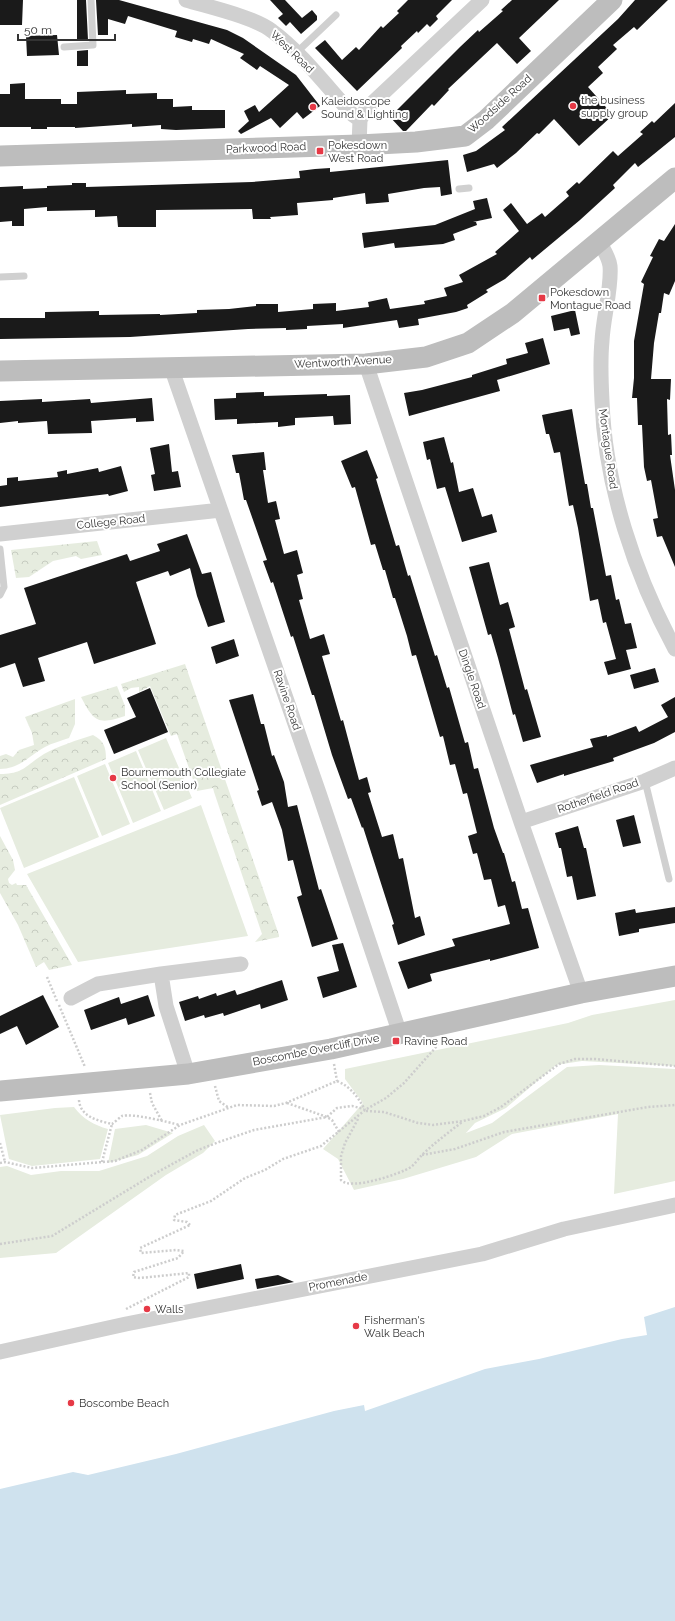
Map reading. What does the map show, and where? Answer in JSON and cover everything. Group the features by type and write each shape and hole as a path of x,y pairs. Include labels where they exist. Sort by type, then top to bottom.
{"street":[{"name":"West Road","path":"186,0 222,5 244,18 271,30 296,53 353,115 360,120"},
{"path":"359,145 360,120 366,109 482,0"},
{"name":"Woodside Road","path":"359,145 416,142 465,136 486,120 612,0"},
{"name":"Parkwood Road","path":"0,156 359,145"},
{"name":"Wentworth Avenue","path":"0,371 366,364 426,357 468,343 513,313 675,178"},
{"name":"Montague Road","path":"599,241 610,266 602,349 602,402 610,473 619,516 661,623 675,649"},
{"name":"Dingle Road","path":"366,364 521,822 581,993"},
{"name":"Ravine Road","path":"171,367 400,1034"},
{"name":"College Road","path":"0,534 221,510"},
{"name":"Rotherfield Road","path":"521,822 645,781 675,768"},
{"path":"71,998 98,984 241,964"},
{"path":"161,974 166,1006 188,1074"},
{"name":"Boscombe Overcliff Drive","path":"0,1091 188,1074 331,1049 581,993 675,976"},
{"name":"Promenade","path":"0,1352 126,1324 482,1254 564,1229 675,1205"}],"lane":[{"path":"64,46 93,45 91,0"},
{"path":"296,53 336,15"},
{"path":"459,189 469,188"},
{"path":"0,277 24,276"},
{"path":"0,549 4,587 0,595"},
{"path":"645,781 669,879"}],"path":[{"path":"47,977 92,1082"},
{"path":"443,1024 437,1046 404,1083 386,1098 365,1110 360,1117 345,1143 341,1156 342,1180 344,1183 351,1184 386,1177 412,1167 422,1155 463,1121"},
{"path":"0,1244 52,1236 154,1174 198,1150 254,1130 327,1117 337,1108 352,1106 365,1110 384,1112 418,1123 433,1125 463,1121 484,1116 495,1110 559,1064 575,1059 595,1059 675,1066"},
{"path":"0,1163 5,1162 32,1168 115,1161 142,1150 180,1125 237,1105 274,1106 286,1103 337,1081 348,1086 358,1098 365,1110"},
{"path":"215,1087 219,1101 230,1108"},
{"path":"150,1092 152,1103 163,1122"},
{"path":"286,1103 327,1117 332,1120 339,1132"},
{"path":"79,1104 86,1114 97,1120 112,1124"},
{"path":"422,1155 455,1149 504,1132 648,1107 675,1105"},
{"path":"102,1162 112,1124 122,1116 136,1114 147,1119 180,1125"},
{"path":"126,1324 119,1313 189,1277 189,1273 140,1278 133,1277 134,1272 178,1258 184,1251 176,1250 141,1253 140,1248 190,1225 187,1222 174,1220 175,1215 211,1201 245,1178 265,1170 283,1159 321,1146 360,1117"},
{"path":"0,1143 5,1162"}],"green space":[{"path":"97,541 102,555 81,559 76,556 53,561 29,577 16,578 11,550"},
{"path":"185,664 279,937 255,942 262,934 213,788 197,791 177,734 171,736 150,686 139,692 139,687 131,688 124,692 121,684"},
{"path":"117,686 125,706 125,716 103,721 98,719 90,712 81,697"},
{"path":"75,699 75,724 69,738 45,747 13,767 0,769 0,756 6,754 13,757 19,750 34,745 32,733 25,717"},
{"path":"93,735 104,745 106,759 0,805 0,774 20,771 50,751 68,743"},
{"path":"166,738 192,798 164,810 138,750"},
{"path":"136,751 161,811 133,823 108,763"},
{"path":"105,764 130,824 102,836 77,776"},
{"path":"74,777 99,837 24,868 0,808"},
{"path":"201,805 248,936 78,962 27,874"},
{"path":"0,836 13,860 15,870 8,879 9,883 12,885 16,883 17,885 26,885 72,965 49,970 44,962 36,967 18,925 0,893"},
{"path":"675,1000 675,1066 582,1061 556,1065 506,1108 475,1123 466,1133 492,1123 567,1067 599,1065 675,1069 675,1181 614,1194 618,1114 512,1134 476,1157 403,1179 354,1190 338,1159 323,1149 363,1103 345,1079 345,1069 568,1023 592,1015"},
{"path":"74,1107 89,1121 108,1129 100,1159 32,1166 9,1159 0,1115"},
{"path":"146,1125 173,1133 138,1155 108,1163 115,1129"},
{"path":"204,1125 215,1141 203,1153 166,1175 56,1253 0,1258 0,1167 7,1166 31,1175 61,1171 99,1171 147,1156 178,1136"}],"water":[{"path":"675,1307 675,1621 0,1621 0,1489 73,1472 88,1475 176,1454 334,1411 364,1405 365,1411 485,1369 539,1359 622,1339 647,1335 644,1317"}],"building":[{"path":"0,0 23,0 22,25 0,25"},
{"path":"77,0 86,0 88,40 77,41"},
{"path":"96,0 119,0 227,30 243,38 296,75 320,106 303,119 297,112 280,128 271,118 241,134 238,131 249,121 244,111 255,105 259,112 289,85 260,66 257,70 240,58 244,54 211,39 209,44 193,39 192,42 175,37 177,31 128,16 125,24 108,19 108,35 98,35"},
{"path":"270,0 285,0 302,18 312,10 317,16 317,20 301,34 290,22 286,26 278,18 283,14"},
{"path":"408,0 452,0 436,16 438,19 430,27 427,24 418,33 417,31 401,46 402,48 357,91 315,48 325,40 342,60 356,47 359,50 381,26 383,28 399,13 397,11"},
{"path":"512,0 559,0 519,38 531,51 517,64 497,43 448,89 449,90 434,106 432,104 406,131 403,131 390,117 460,47 478,30 479,32 503,11 501,10"},
{"path":"635,0 668,0 637,30 634,27 613,45 617,49 598,67 603,73 588,87 613,115 579,146 554,119 539,134 537,133 516,153 497,168 494,164 467,172 463,155 476,151 505,130 502,127 618,19"},
{"path":"57,35 59,55 27,56 26,36"},
{"path":"88,50 88,66 77,66 77,51"},
{"path":"25,83 25,99 61,99 61,104 77,104 77,92 126,90 126,94 157,93 157,99 173,99 173,107 192,106 192,110 225,110 225,128 176,130 161,129 161,125 132,127 132,124 75,128 47,127 47,129 31,129 31,127 0,127 0,94 10,94 10,84"},
{"path":"675,103 675,137 638,167 635,163 613,185 615,188 580,220 532,260 530,257 505,279 486,290 488,292 467,305 468,308 456,312 418,319 419,325 399,328 397,320 343,328 343,324 307,326 307,329 248,329 130,337 0,339 0,318 45,318 45,312 99,311 99,315 160,315 197,313 197,310 229,309 256,306 256,304 278,304 278,312 313,309 313,304 336,303 336,311 369,307 368,302 387,298 390,309 425,304 424,301 447,296 444,288 463,282 459,275 497,254 495,252 519,231 503,210 511,203 527,224 542,213 545,217 569,196 566,192 577,182 579,184 613,151 618,156 643,134 640,132 652,121 654,123"},
{"path":"448,160 452,194 441,196 440,187 424,188 388,194 389,202 366,204 365,193 333,198 333,200 297,203 298,215 270,217 271,219 253,219 252,209 156,210 156,227 118,227 117,216 95,217 95,210 47,211 47,207 24,209 24,226 12,226 12,221 0,222 0,187 23,186 23,189 47,188 47,186 72,185 72,183 86,183 86,187 252,182 300,178 299,171 315,169 330,168 330,172"},
{"path":"487,198 492,218 473,222 476,222 477,225 453,234 455,240 443,244 395,248 394,243 364,248 362,233 435,225 475,209 473,201"},
{"path":"675,224 675,281 669,295 664,293 661,313 659,313 654,343 651,379 671,379 670,400 667,399 668,435 671,434 672,455 670,455 675,490 675,567 662,536 657,537 653,519 658,518 651,480 647,481 644,467 642,425 638,425 637,398 632,398 634,378 634,341 644,284 641,282 653,257 650,256 659,239 664,241"},
{"path":"575,310 580,334 571,336 569,328 554,331 551,316"},
{"path":"543,338 550,364 497,380 500,391 409,416 404,393 422,390 472,377 472,375 507,364 506,359 528,353 525,343"},
{"path":"264,392 264,396 327,394 327,396 350,395 351,424 334,425 333,416 295,418 295,425 278,427 278,422 237,424 237,419 215,420 214,399 236,398 236,393"},
{"path":"152,398 154,421 136,422 136,418 91,421 92,433 48,434 47,421 18,423 18,421 0,423 0,401 42,399 42,402 90,399 91,403"},
{"path":"572,409 585,484 587,484 591,508 593,508 606,576 611,575 616,600 619,599 625,624 631,623 637,648 626,650 631,669 608,675 604,662 616,659 606,622 603,623 598,599 590,601 578,528 573,505 569,506 560,452 554,453 549,434 546,434 542,415"},
{"path":"444,437 451,463 453,462 459,492 473,488 482,517 492,514 497,532 462,542 445,487 437,489 430,459 427,460 423,442"},
{"path":"169,444 172,472 178,471 181,487 154,491 151,475 155,474 150,448"},
{"path":"367,450 378,478 376,479 396,546 399,545 408,576 410,575 435,656 437,655 447,688 449,687 465,743 468,742 474,769 478,768 494,828 504,853 512,882 515,881 522,909 528,908 539,948 490,961 490,959 430,974 432,981 408,989 398,962 455,946 452,939 510,924 505,905 498,907 491,879 484,880 477,853 473,854 468,836 477,833 467,793 463,794 455,764 450,765 443,736 440,737 416,655 412,656 407,636 395,598 393,598 385,570 383,570 375,544 371,545 355,487 352,488 341,461"},
{"path":"264,452 266,470 263,470 268,503 276,501 280,519 275,520 284,554 297,550 303,573 297,575 303,599 299,600 310,639 324,634 330,654 322,656 341,721 343,720 359,780 367,777 371,792 368,793 382,837 393,834 399,859 403,858 415,918 420,916 425,935 398,945 392,925 394,924 363,827 362,828 351,798 348,799 332,755 314,695 312,695 293,636 291,637 273,582 271,583 263,561 267,560 246,500 244,500 239,473 236,473 232,455"},
{"path":"121,466 128,491 109,496 108,494 0,507 0,486 7,485 7,478 18,477 18,481 58,477 57,472 67,470 67,474 98,468 99,472"},
{"path":"187,534 202,574 211,572 225,622 208,627 197,596 190,568 170,576 168,571 136,582 156,644 94,664 87,642 38,658 45,681 23,687 15,663 0,668 0,635 36,624 24,588 127,554 130,561 160,551 157,544"},
{"path":"489,562 500,605 508,602 515,627 509,629 525,690 527,689 541,737 523,742 515,714 513,715 491,634 488,635 469,567"},
{"path":"234,639 239,656 216,664 211,647"},
{"path":"655,668 659,682 634,689 630,675"},
{"path":"150,688 168,732 114,754 104,730 136,717 127,698"},
{"path":"253,694 261,724 264,724 272,756 274,755 284,782 288,807 297,805 319,890 321,889 338,939 312,947 297,897 302,895 293,860 288,861 282,830 272,802 262,806 257,791 259,790 229,700"},
{"path":"675,697 675,732 654,743 613,758 614,761 564,776 564,774 537,783 530,765 593,747 590,739 607,735 607,737 636,726 639,732 668,717 661,705"},
{"path":"634,815 641,843 623,847 616,820"},
{"path":"578,826 584,848 586,848 596,896 577,900 572,876 567,877 561,848 559,848 555,833"},
{"path":"675,907 675,923 639,929 639,932 619,936 615,913 635,909 636,913"},
{"path":"343,943 357,987 323,998 317,977 339,971 332,945"},
{"path":"282,980 288,1000 261,1009 260,1004 224,1016 223,1013 205,1018 204,1015 185,1021 179,1002 198,996 199,999 216,993 217,996 235,990 237,995"},
{"path":"43,995 59,1027 26,1045 17,1026 0,1034 0,1016"},
{"path":"148,995 155,1016 128,1025 126,1018 91,1030 84,1010 119,997 121,1004"},
{"path":"241,1264 244,1279 197,1289 194,1274"},
{"path":"278,1275 294,1282 257,1289 255,1279"}],"place":[{"name":"the business supply group","path":"573,106"},
{"name":"Kaleidoscope Sound & Lighting","path":"313,107"},
{"name":"Pokesdown West Road","path":"320,151"},
{"name":"Pokesdown Montague Road","path":"542,298"},
{"name":"Bournemouth Collegiate School (Senior)","path":"113,778"},
{"name":"Ravine Road","path":"396,1041"},
{"name":"Walls","path":"147,1309"},
{"name":"Fisherman's Walk Beach","path":"356,1326"},
{"name":"Boscombe Beach","path":"71,1403"}]}
